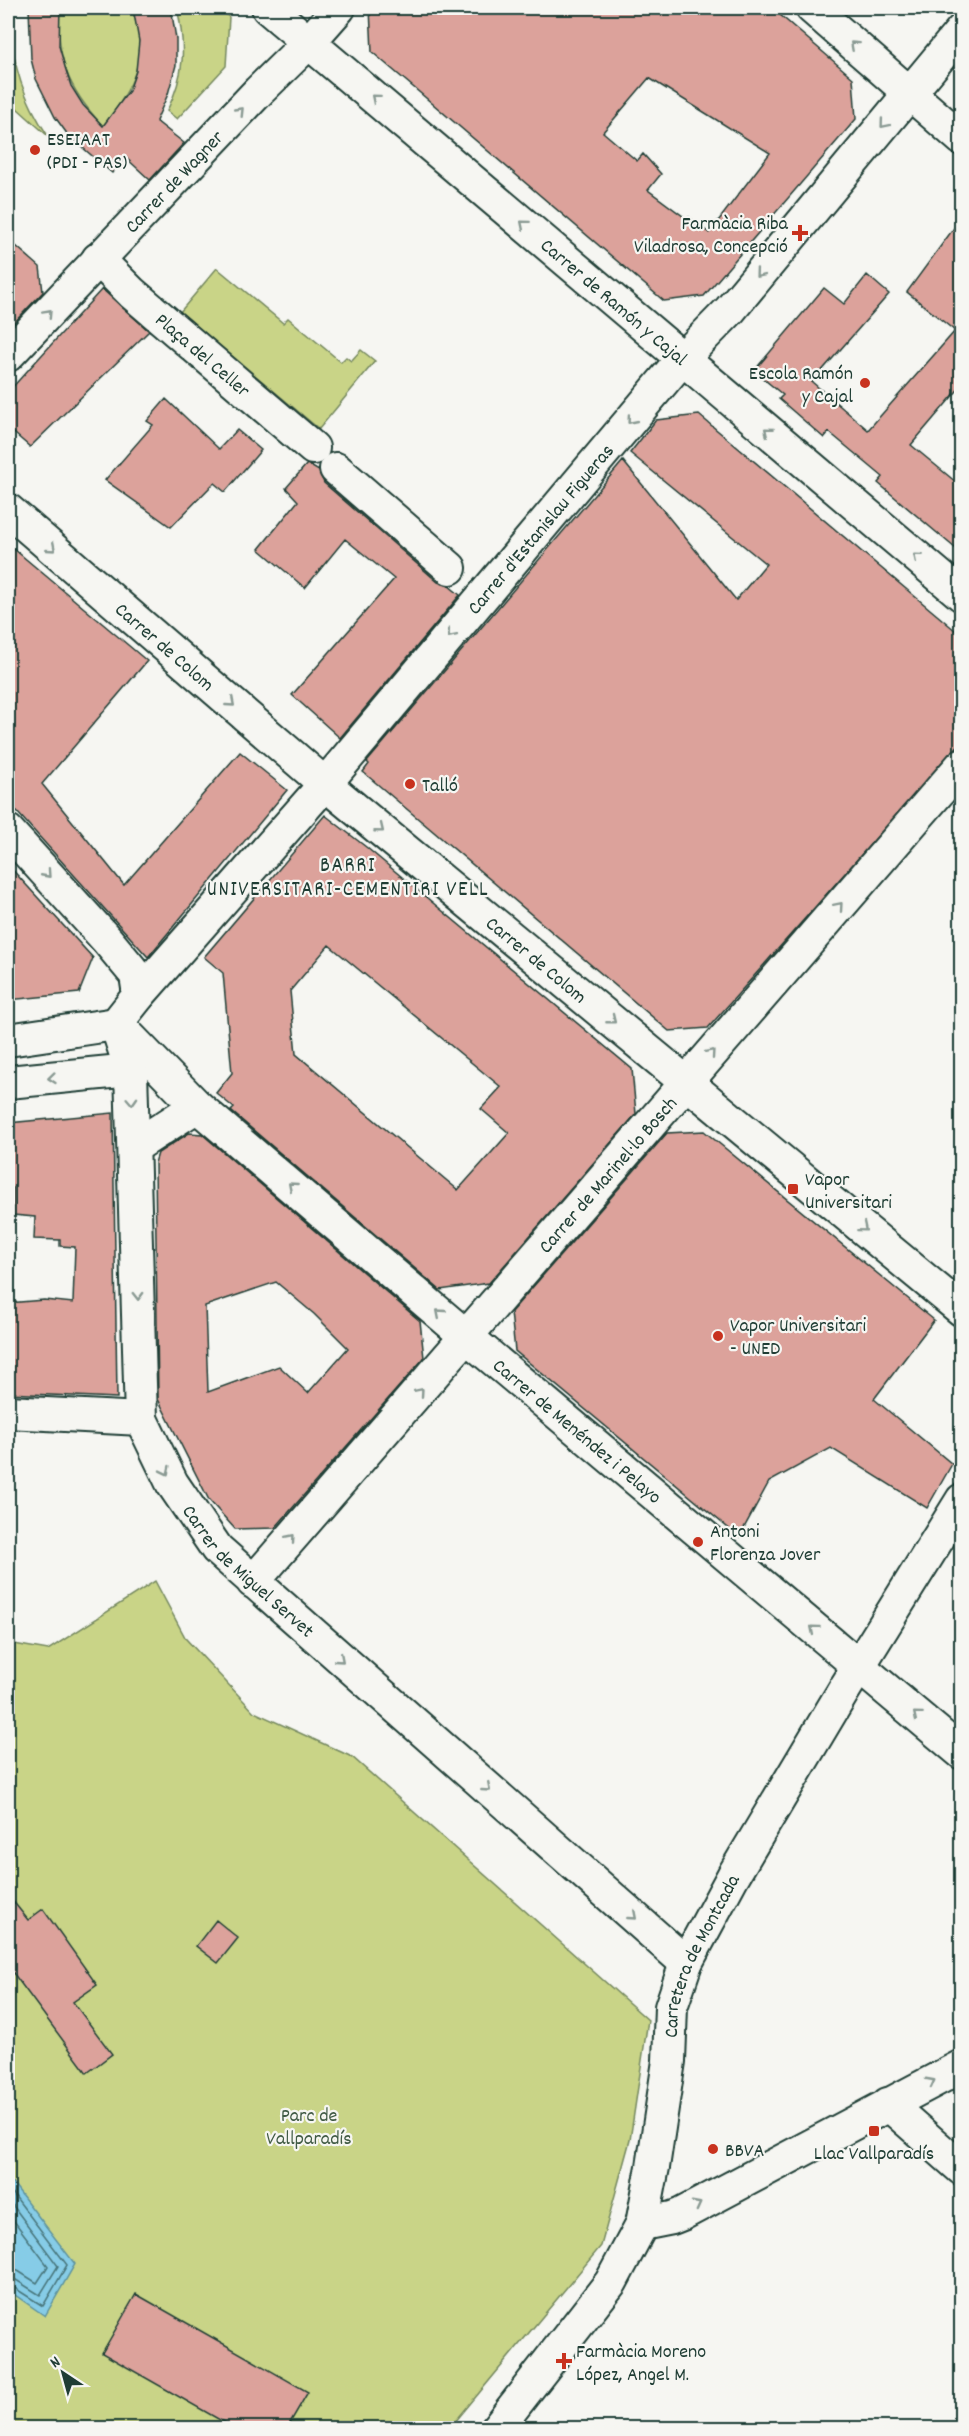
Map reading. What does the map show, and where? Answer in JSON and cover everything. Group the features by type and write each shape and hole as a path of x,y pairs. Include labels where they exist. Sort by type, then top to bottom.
{"street":[{"name":"Carrer de Ramón y Cajal","path":"268,8 962,595"},
{"name":"Carrer de Wagner","path":"8,355 339,8"},
{"path":"812,8 962,139"},
{"name":"Carrer d'Estanislau Figueras","path":"116,1024 325,784 465,581 730,310 962,30"},
{"name":"Plaça del Celler","path":"98,259 140,300 313,448"},
{"path":"336,469 465,581"},
{"name":"Carrer de Colom","path":"8,510 325,784 962,1310"},
{"name":"Carrer de Marinel·lo Bosch","path":"253,1582 962,765"},
{"path":"8,831 136,975 139,995"},
{"path":"8,1040 116,1024"},
{"name":"Carrer de Miguel Servet","path":"116,1024 131,1070 141,1419 172,1483 217,1549 686,1963"},
{"name":"Carrer de Menéndez i Pelayo","path":"116,1024 198,1106 467,1337 962,1753"},
{"path":"8,1082 131,1070"},
{"path":"134,1147 198,1106"},
{"path":"8,1412 141,1419"},
{"name":"Carretera de Montcada","path":"497,2428 611,2282 642,2224 669,2061 671,2007 686,1963 733,1876 858,1666 962,1500"},
{"path":"642,2224 681,2214 962,2066"},
{"path":"888,2104 962,2169"}],"green space":[{"path":"8,8 13,8 12,42 18,75 31,106 48,136 8,100"},
{"path":"60,8 131,8 137,25 139,41 136,71 123,99 103,126 81,99 66,72 60,42"},
{"path":"177,8 217,8 229,17 226,66 177,119 167,111 177,85 182,60 182,35"},
{"path":"217,268 283,323 288,318 341,362 346,357 351,361 361,350 375,361 319,429 180,312"},
{"name":"Parc de Vallparadís","path":"155,1581 186,1639 254,1712 352,1757 648,2020 630,2140 601,2246 450,2428 8,2428 8,1643 48,1650"}],"water":[{"path":"8,2177 75,2264 45,2316 8,2290"}],"building":[{"path":"29,8 60,8 59,46 71,86 83,105 103,126 129,91 136,71 139,41 133,8 171,8 176,39 176,65 168,94 156,121 184,143 150,180 125,157 112,173 68,135 55,117 36,79 31,59"},
{"path":"370,8 772,8 853,78 856,119 704,296 664,301 372,52","holes":["649,78 770,153 709,233 648,190 661,174 643,154 637,161 603,132"]},
{"path":"962,217 962,385 911,445 962,487 962,554 878,483 883,477 829,432 824,438 779,399 783,395 754,371 824,288 844,304 867,275 889,294 812,382 868,430 955,331 907,292"},
{"path":"8,239 40,267 43,292 8,329"},
{"path":"102,289 149,331 30,447 8,428 8,392"},
{"path":"166,399 219,449 237,430 261,450 225,492 214,483 171,527 105,480 153,425 147,421"},
{"path":"699,415 962,636 962,741 708,1028 669,1031 363,772 369,764 367,762 623,461 736,600 766,564 630,453 656,420"},
{"path":"307,464 319,471 324,483 438,582 449,586 460,595 340,738 292,695 394,579 345,539 305,588 259,549 298,501 286,488"},
{"path":"8,544 147,661 42,784 124,885 240,752 287,790 148,957 8,802"},
{"path":"325,815 632,1069 636,1114 489,1283 440,1290 231,1111 234,1108 216,1093 232,1073 223,973 204,957","holes":["329,945 501,1087 481,1109 509,1133 458,1190 296,1054 290,991"]},
{"path":"8,865 93,958 79,993 8,1000"},
{"path":"113,1113 117,1398 8,1393 8,1303 44,1300 73,1303 75,1247 60,1246 60,1240 34,1239 35,1217 13,1215 13,1188 8,1188 8,1123"},
{"name":"Vapor Universitari - UNED","path":"704,1131 934,1320 874,1399 952,1464 927,1508 831,1448 769,1482 739,1537 515,1351 511,1312 667,1133"},
{"path":"189,1133 202,1134 420,1321 424,1358 275,1528 235,1529 209,1500 158,1399 155,1163 158,1153","holes":["276,1282 314,1314 348,1348 308,1393 279,1366 208,1392 205,1306"]},
{"path":"8,1895 28,1920 43,1909 97,1985 73,2002 112,2054 87,2073 8,1966"},
{"path":"216,1920 238,1938 218,1963 196,1946"},
{"path":"136,2294 308,2392 287,2428 234,2428 102,2353"}],"place":[{"name":"ESEIAAT (PDI - PAS)","path":"35,150"},
{"name":"Farmàcia Riba Viladrosa, Concepció","path":"800,233"},
{"name":"Escola Ramón y Cajal","path":"865,383"},
{"name":"Talló","path":"410,784"},
{"name":"Vapor Universitari","path":"793,1189"},
{"name":"Vapor Universitari - UNED","path":"718,1336"},
{"name":"Antoni Florenza Jover","path":"698,1542"},
{"name":"Llac Vallparadís","path":"874,2131"},
{"name":"BBVA","path":"713,2149"},
{"name":"Farmàcia Moreno López, Angel M.","path":"564,2361"}],"district":[{"name":"BARRI UNIVERSITARI-CEMENTIRI VELL","path":"348,876"}]}
